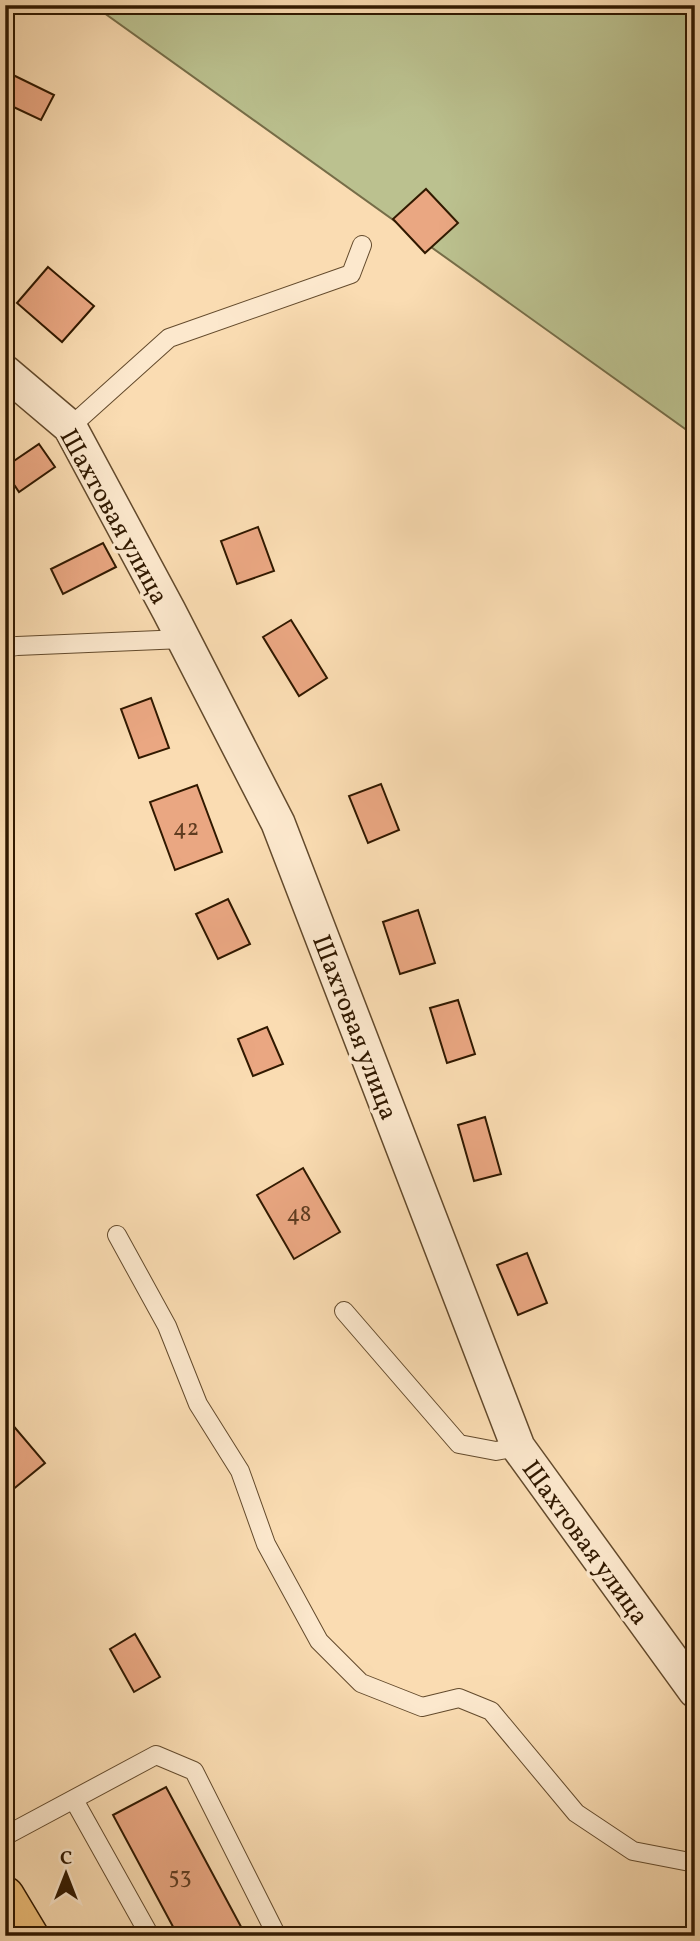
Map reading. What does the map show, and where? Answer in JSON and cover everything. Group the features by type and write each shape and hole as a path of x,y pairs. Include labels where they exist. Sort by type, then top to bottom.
{"main road":[{"path":"5,1896 29,1936"}],"street":[{"name":"Шахтовая улица","path":"5,372 70,427 278,823 518,1447 695,1691"}],"lane":[{"path":"70,427 169,338 351,274 362,245"},
{"path":"5,648 183,639"},
{"path":"117,1235 167,1326 198,1404 240,1471 266,1544 319,1641 361,1683 422,1707 459,1698 491,1711 576,1813 634,1851 695,1863"},
{"path":"344,1311 459,1444 496,1451 518,1447"},
{"path":"5,1836 156,1755 194,1771 277,1936"},
{"path":"74,1800 150,1936"}],"green space":[{"path":"93,5 695,5 695,438 688,431"}],"building":[{"path":"9,73 54,95 41,120 5,103 5,80"},
{"path":"426,189 458,223 425,253 393,219"},
{"path":"48,267 94,306 62,342 17,303"},
{"path":"39,444 55,467 19,492 5,467"},
{"path":"258,527 274,571 237,584 221,541"},
{"path":"103,543 116,567 63,594 51,569"},
{"path":"291,620 327,678 299,696 263,637"},
{"path":"151,698 169,748 139,758 121,709"},
{"path":"381,784 399,830 368,843 349,796"},
{"path":"197,785 222,852 175,870 150,802"},
{"path":"228,899 250,944 218,959 196,914"},
{"path":"418,910 435,963 400,974 383,922"},
{"path":"458,1000 475,1054 447,1063 430,1008"},
{"path":"267,1027 283,1064 253,1076 238,1039"},
{"path":"485,1117 501,1174 474,1181 458,1125"},
{"path":"303,1168 340,1232 294,1259 257,1195"},
{"path":"527,1253 547,1303 518,1315 497,1265"},
{"path":"5,1416 45,1463 5,1496"},
{"path":"135,1634 160,1677 134,1692 110,1649"},
{"path":"166,1787 246,1936 178,1936 113,1815"}]}
